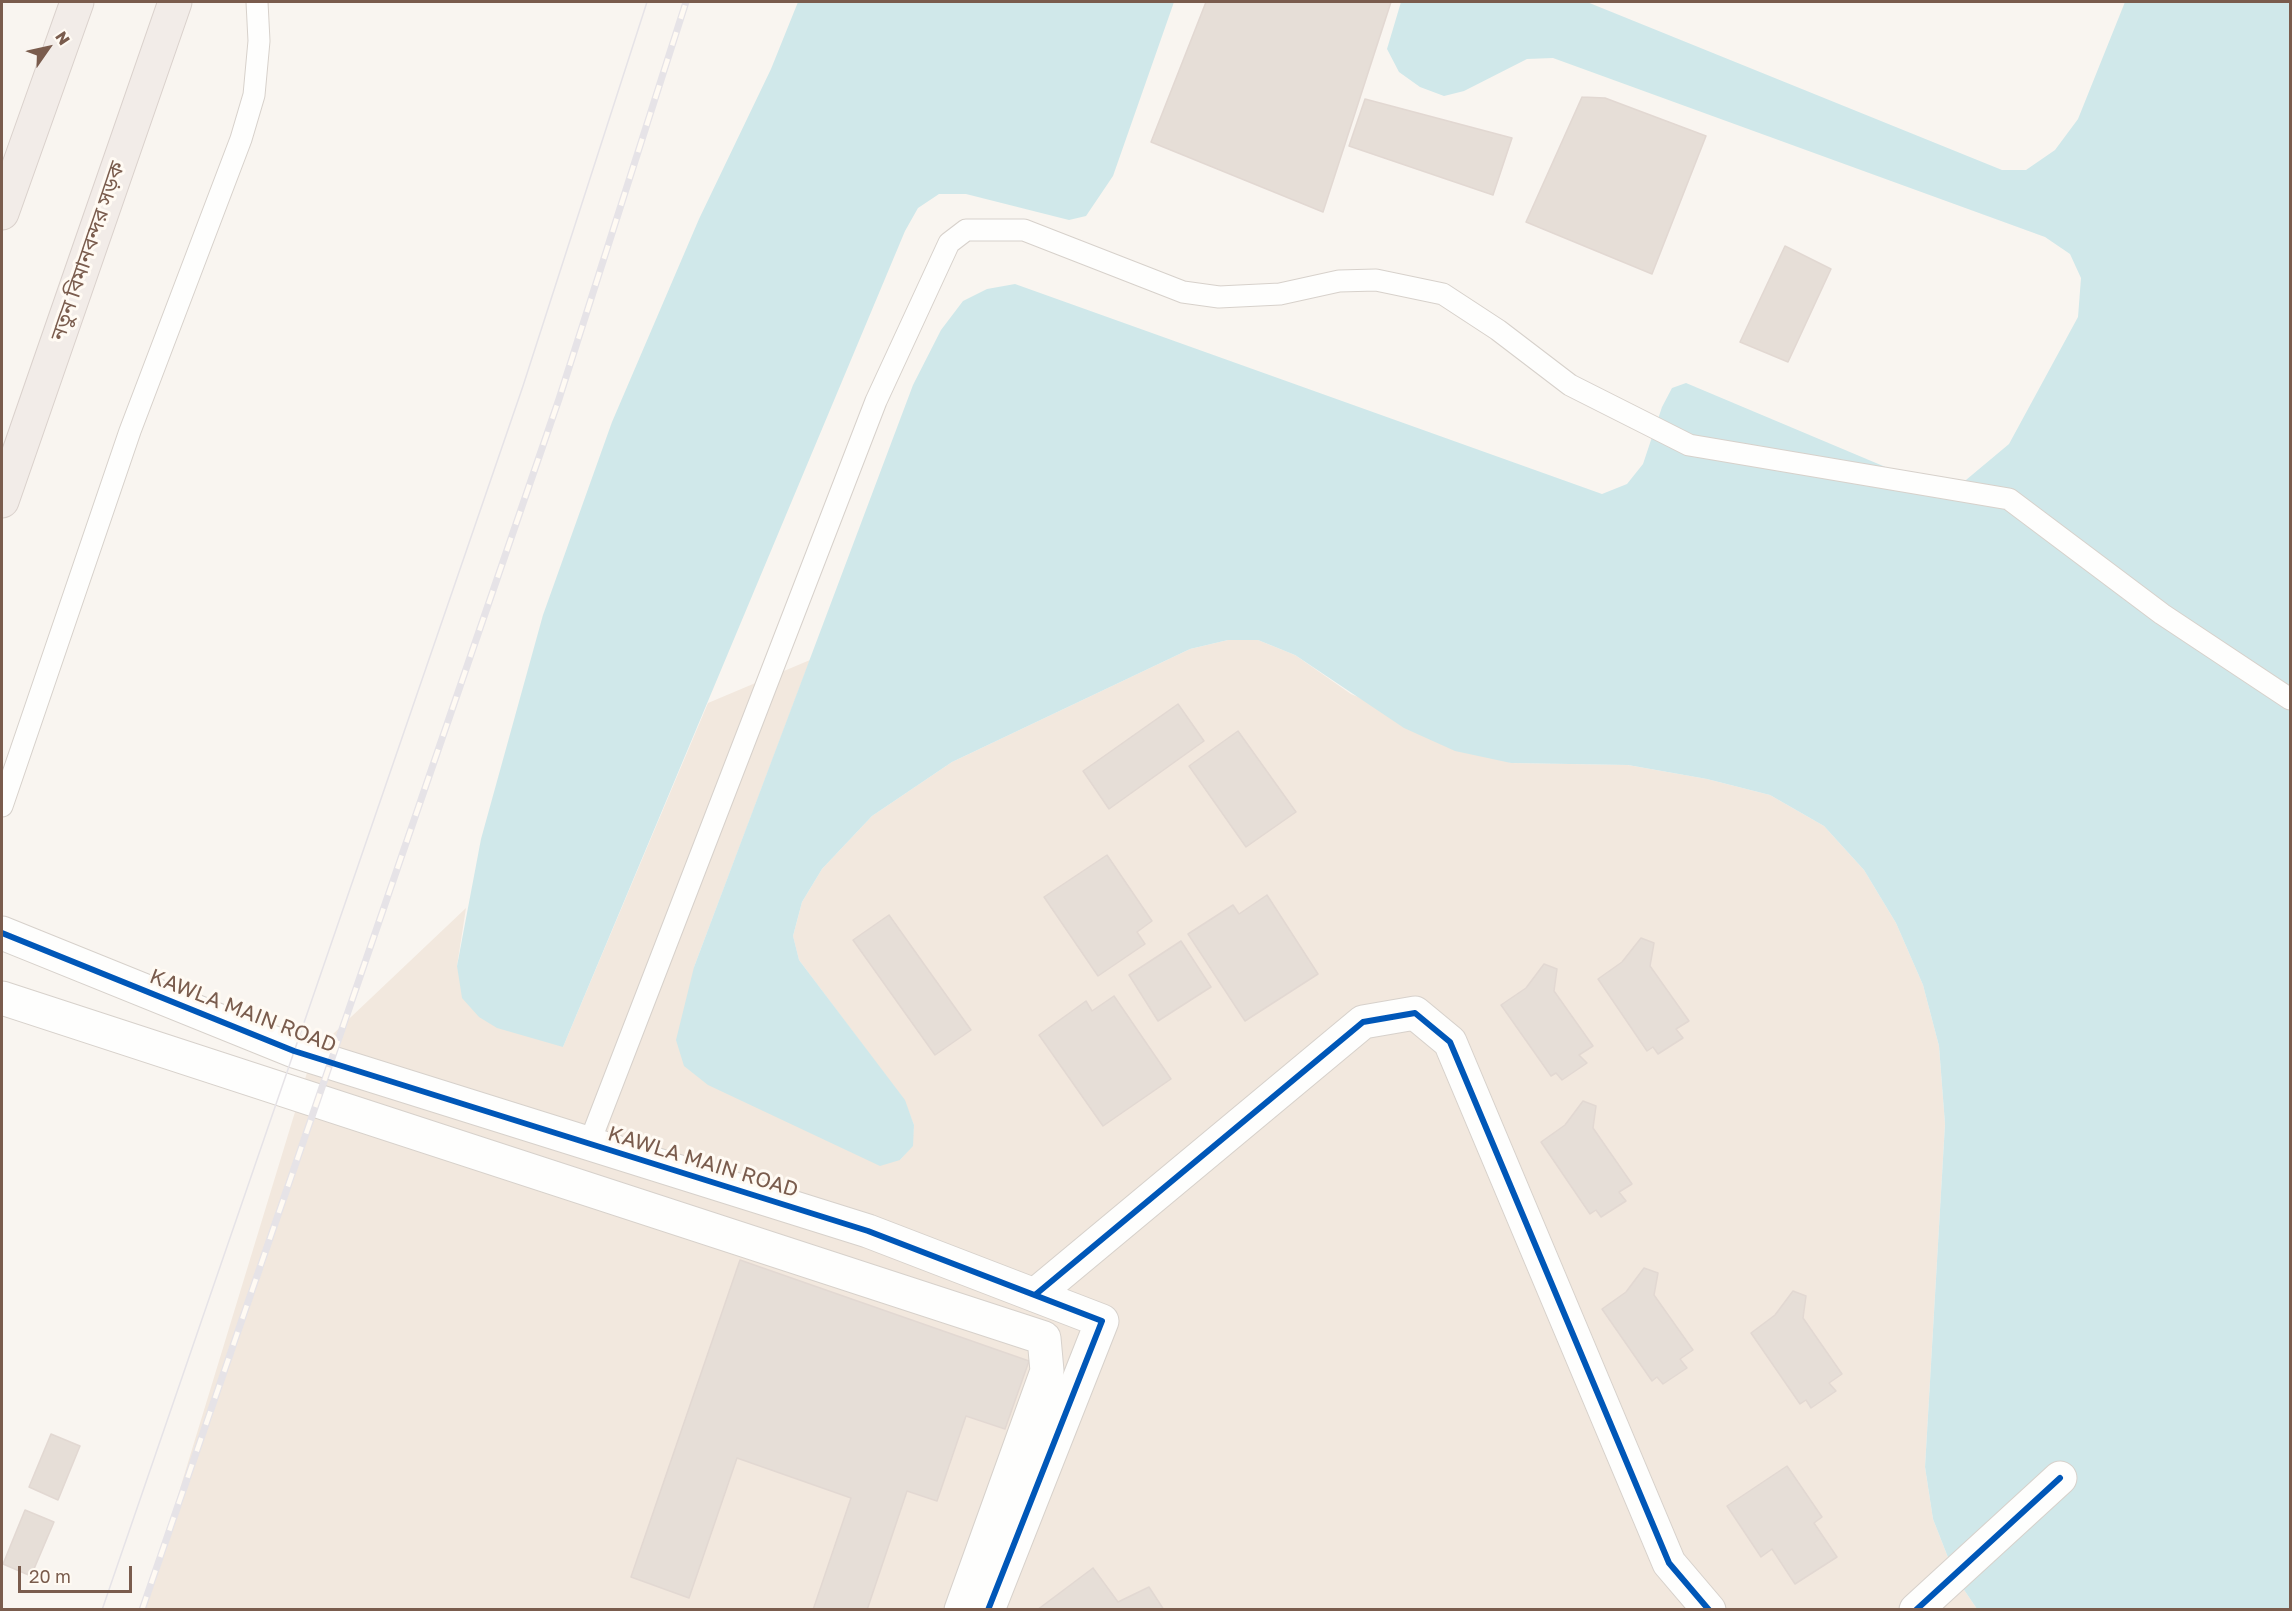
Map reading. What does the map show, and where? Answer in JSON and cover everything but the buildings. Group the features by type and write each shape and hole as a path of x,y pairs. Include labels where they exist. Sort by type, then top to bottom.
{"highway":[{"path":"2,213 77,2"},
{"name":"নতুন বিমানবন্দর সড়ক","path":"2,501 175,2"}],"street":[{"name":"KAWLA MAIN ROAD","path":"2,933 294,1051 868,1231 1102,1321 988,1610"},
{"path":"2,998 1044,1338 1047,1371 961,1610"},
{"path":"1035,1296 1363,1023 1415,1013 1450,1042 1669,1563 1709,1610"},
{"path":"1916,1610 2060,1478"}],"lane":[{"path":"2,806 130,431 241,139 254,95 259,41 257,2"},
{"path":"589,1144 876,401 949,243 966,230 1024,230 1183,292 1219,297 1280,294 1348,280 1376,280 1443,294 1498,330 1570,385 1689,445 2009,500 2162,614 2290,699"}],"shaded area":[{"path":"1228,640 1258,640 1295,655 1351,694 1511,763 1628,765 1707,779 1770,795 1824,826 1864,870 1896,923 1923,985 1939,1046 1945,1124 1925,1467 1933,1519 1956,1578 1977,1609 143,1610 313,1053 466,908 457,966 563,1047 708,703 810,660 694,967 900,1160 912,1146 914,1125 904,1100 799,960 793,936 802,902 822,869 872,816 952,762 1190,649"}],"water":[{"path":"798,2 1174,2 1113,176 1086,216 1069,220 966,194 939,194 918,208 905,231 563,1047 497,1028 479,1017 462,998 457,966 481,839 543,615 612,422 699,219 771,69"},
{"path":"1401,2 1587,2 2002,170 2026,170 2055,150 2078,119 2125,2 2290,2 2290,1609 1977,1609 1956,1578 1933,1519 1925,1467 1945,1124 1939,1046 1923,985 1896,923 1864,870 1824,826 1770,795 1707,779 1628,765 1511,763 1455,751 1404,728 1295,655 1258,640 1228,640 1190,649 952,762 872,816 822,869 802,902 793,936 799,960 905,1100 914,1125 913,1146 900,1160 880,1166 708,1085 684,1066 676,1040 694,967 913,385 941,330 963,301 987,289 1015,284 1602,494 1627,484 1643,464 1662,407 1672,388 1686,383 1933,487 1960,485 2009,444 2078,317 2081,278 2070,254 2045,237 1553,58 1527,59 1464,91 1444,96 1420,87 1399,72 1387,49"}],"tram line":[{"path":"102,1610 523,386 647,2"}],"railway":[{"path":"142,1610 559,399 686,2"}],"cycle path":[{"path":"2,933 294,1051 868,1231 1102,1321 988,1610"},
{"path":"1035,1295 1363,1022 1415,1013 1450,1042 1669,1563 1709,1610"},
{"path":"1916,1610 2060,1478"}]}
